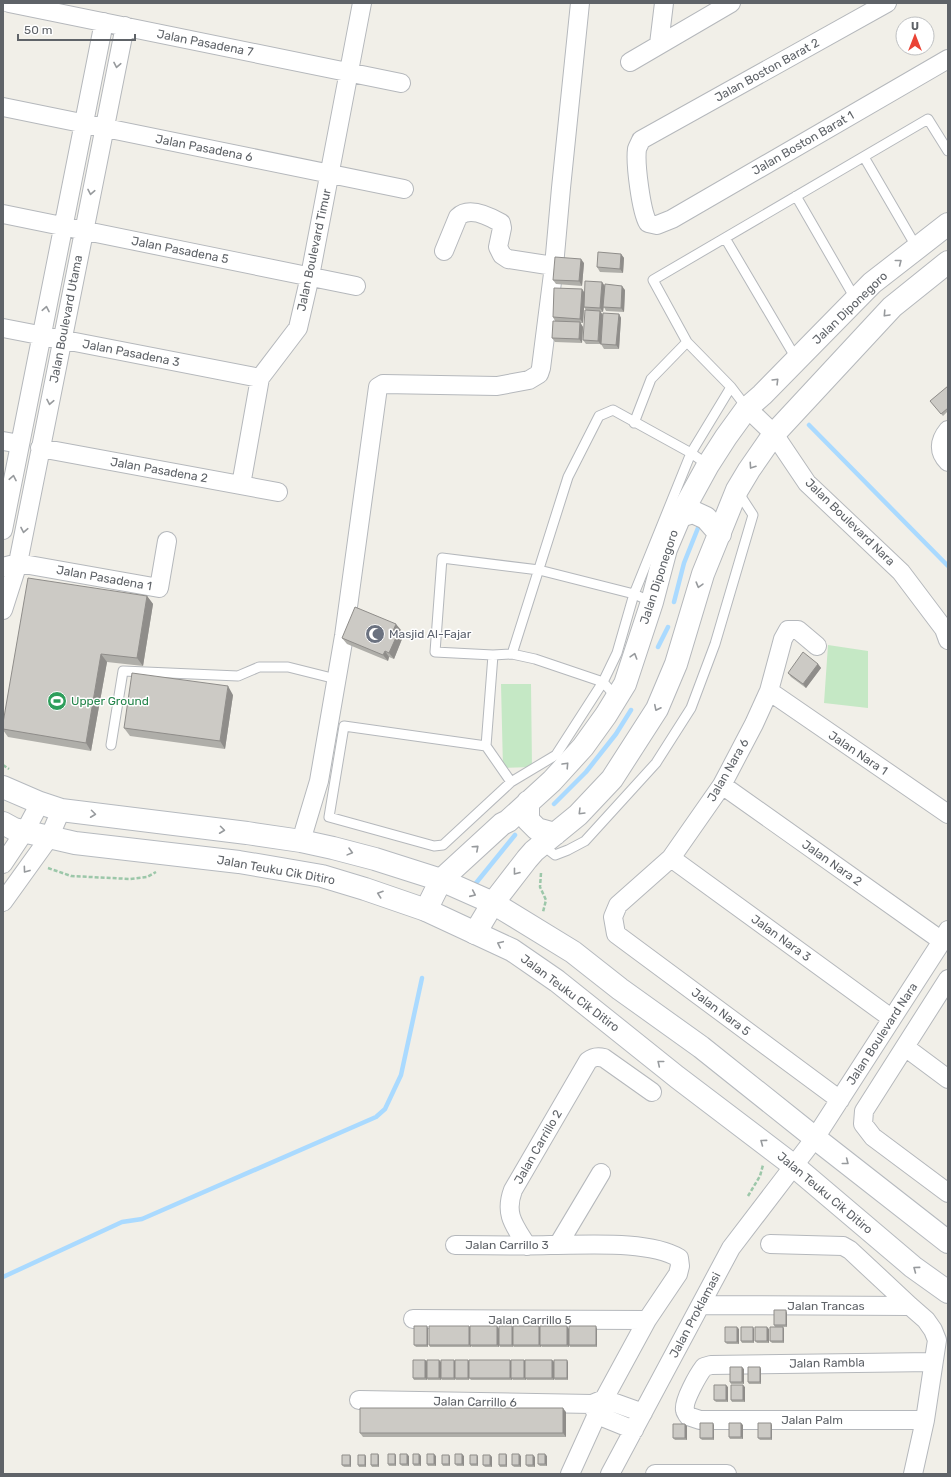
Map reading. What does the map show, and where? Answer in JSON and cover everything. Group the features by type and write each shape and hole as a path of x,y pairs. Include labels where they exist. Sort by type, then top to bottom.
{"main road":[{"name":"Jalan Diponegoro","path":"426,910 441,880 552,781 583,747 610,690 625,684 643,598 680,516 699,459 747,408 762,395 872,284 948,224"},
{"path":"475,933 493,903 544,843 578,815 612,779 657,709 676,664 703,574 737,490 774,434 892,307 948,262"},
{"path":"680,516 693,512 706,518 720,534"},
{"path":"3,787 40,803 61,810 301,841 375,859 441,880 493,903 573,952 620,989 701,1047 948,1242"},
{"path":"528,802 528,820 537,829 544,843"},
{"name":"Jalan Teuku Cik Ditiro","path":"3,823 14,829 75,843 239,862 322,876 366,889 426,910 512,950 557,981 677,1077 794,1166 913,1267 948,1292"}],"street":[{"name":"Jalan Pasadena 7","path":"9,3 401,83"},
{"name":"Jalan Boulevard Timur","path":"241,485 260,378 298,328 310,276 362,3"},
{"path":"301,841 318,781 344,636 378,387 383,384 498,386 529,380 539,374 541,368 554,266 560,188 580,3"},
{"path":"659,44 664,3"},
{"path":"630,62 731,3"},
{"name":"Jalan Boston Barat 2","path":"657,225 648,223 644,216 637,150 641,140 862,9 887,3"},
{"name":"Jalan Boulevard Utama","path":"3,530 11,443 41,336 104,22"},
{"name":"Jalan Boulevard Utama","path":"3,610 10,565 40,448 124,26"},
{"name":"Jalan Boston Barat 1","path":"657,225 672,219 948,59"},
{"name":"Jalan Pasadena 6","path":"3,107 404,189"},
{"path":"444,251 458,217 461,213 471,211 501,223 502,228 498,247 502,256 508,259 554,266"},
{"name":"Jalan Pasadena 5","path":"3,214 356,286"},
{"name":"Jalan Pasadena 3","path":"3,328 260,378"},
{"name":"Jalan Boulevard Nara","path":"747,408 774,434 807,483 901,572 944,629 948,640"},
{"path":"944,435 940,448 943,456 948,462"},
{"name":"Jalan Pasadena 2","path":"40,448 278,492"},
{"name":"Jalan Pasadena 1","path":"10,565 159,588 166,541"},
{"name":"Jalan Nara 6","path":"613,918 618,905 671,858 722,785 754,724 768,691 783,639 788,630 798,630 817,646"},
{"name":"Jalan Nara 1","path":"768,691 948,814"},
{"name":"Jalan Nara 2","path":"722,785 945,935"},
{"path":"3,864 25,831 40,803"},
{"path":"3,902 49,838 61,810"},
{"name":"Jalan Nara 3","path":"671,858 891,1018"},
{"name":"Jalan Nara 5","path":"613,918 616,934 840,1100"},
{"name":"Jalan Boulevard Nara","path":"815,1138 945,935"},
{"path":"948,979 864,1111 863,1124 873,1137 948,1193"},
{"path":"905,1047 948,1079"},
{"name":"Jalan Carrillo 2","path":"526,1246 512,1220 509,1211 510,1198 513,1190 588,1061 597,1056 604,1058 652,1092"},
{"name":"Jalan Proklamasi","path":"610,1474 731,1248 815,1138"},
{"name":"Jalan Carrillo 3","path":"558,1245 601,1173"},
{"path":"770,1244 844,1246 926,1320 934,1330 937,1340 934,1362 925,1420 914,1474"},
{"name":"Jalan Carrillo 3","path":"455,1245 624,1245 671,1253 679,1258 680,1266 678,1274 647,1320"},
{"name":"Jalan Trancas","path":"701,1305 910,1306"},
{"name":"Jalan Carrillo 5","path":"413,1319 647,1320"},
{"path":"570,1474 598,1406 647,1320"},
{"name":"Jalan Rambla","path":"700,1420 688,1416 685,1409 686,1402 704,1367 711,1365 934,1362"},
{"name":"Jalan Carrillo 6","path":"359,1400 598,1406"},
{"path":"598,1406 643,1413"},
{"path":"598,1406 634,1430"},
{"name":"Jalan Palm","path":"700,1420 925,1420"},
{"path":"660,1474 727,1474"}],"lane":[{"path":"747,408 731,387 687,342 653,280 928,119 948,151"},
{"path":"864,157 917,248"},
{"path":"796,196 856,300"},
{"path":"725,238 797,360"},
{"path":"634,423 651,379 687,342"},
{"path":"486,746 344,726 329,817 434,846 442,845 511,782 556,755 610,690 535,659 512,654 493,655 435,652 442,558 539,570 643,598 699,459 731,387"},
{"path":"512,654 568,477 599,416 613,410 699,459"},
{"path":"544,843 555,855 568,850 585,840 656,763 691,708 715,644 753,516 737,490"},
{"path":"493,655 486,746 511,782"},
{"path":"110,745 123,671 238,676 259,667 288,667 336,679"}],"path":[{"path":"544,843 545,863 541,870 540,887 546,900 544,911"},
{"path":"34,858 44,866 71,876 130,879 147,877 160,870"},
{"path":"744,1202 760,1176 763,1166 762,1160"}],"green space":[{"path":"828,645 868,651 868,708 824,703"},
{"path":"501,684 531,684 532,767 503,768"}],"building":[{"path":"598,252 621,254 620,269 597,267"},
{"path":"555,257 581,259 579,281 553,280"},
{"path":"585,281 602,282 600,308 584,307"},
{"path":"605,284 622,286 621,308 603,307"},
{"path":"554,288 582,289 580,319 553,317"},
{"path":"585,310 600,311 598,341 583,340"},
{"path":"603,313 619,314 616,345 601,344"},
{"path":"553,321 580,322 579,339 552,338"},
{"path":"948,386 948,408 941,414 930,401"},
{"name":"Upper Ground","path":"28,578 147,596 137,658 101,654 86,743 3,729"},
{"name":"Masjid Al-Fajar","path":"355,607 396,624 393,631 398,633 389,653 385,651 383,655 342,638"},
{"path":"803,652 818,664 803,684 788,673"},
{"path":"132,673 228,686 220,741 124,728"},
{"path":"774,1310 786,1310 786,1325 774,1325"},
{"path":"414,1326 427,1326 427,1345 414,1345"},
{"path":"429,1326 469,1326 469,1345 429,1345"},
{"path":"470,1326 497,1326 497,1345 470,1345"},
{"path":"499,1326 512,1326 512,1345 499,1345"},
{"path":"513,1326 539,1326 539,1345 513,1345"},
{"path":"540,1326 567,1326 567,1345 540,1345"},
{"path":"569,1326 596,1326 596,1345 569,1345"},
{"path":"725,1327 737,1327 737,1342 725,1342"},
{"path":"741,1327 753,1327 753,1341 741,1341"},
{"path":"755,1327 767,1327 767,1341 755,1341"},
{"path":"770,1327 783,1327 783,1341 770,1341"},
{"path":"413,1360 425,1360 425,1378 413,1378"},
{"path":"427,1360 439,1360 439,1378 427,1378"},
{"path":"441,1360 454,1360 454,1378 441,1378"},
{"path":"455,1360 468,1360 468,1378 455,1378"},
{"path":"469,1360 510,1360 510,1378 469,1378"},
{"path":"511,1360 524,1360 524,1378 511,1378"},
{"path":"525,1360 552,1360 552,1378 525,1378"},
{"path":"554,1360 567,1360 567,1378 554,1378"},
{"path":"730,1367 742,1367 742,1382 730,1382"},
{"path":"748,1367 760,1367 760,1382 748,1382"},
{"path":"714,1385 726,1385 726,1400 714,1400"},
{"path":"731,1385 743,1385 743,1400 731,1400"},
{"path":"360,1408 563,1408 563,1433 360,1433"},
{"path":"700,1423 713,1423 713,1438 700,1438"},
{"path":"729,1423 741,1423 741,1437 729,1437"},
{"path":"758,1423 771,1423 771,1438 758,1438"},
{"path":"673,1424 685,1424 685,1438 673,1438"},
{"path":"371,1454 378,1454 378,1465 371,1465"},
{"path":"388,1454 395,1454 395,1464 388,1464"},
{"path":"400,1454 407,1454 407,1464 400,1464"},
{"path":"413,1454 419,1454 419,1464 413,1464"},
{"path":"427,1454 434,1454 434,1464 427,1464"},
{"path":"455,1454 462,1454 462,1464 455,1464"},
{"path":"499,1454 506,1454 506,1465 499,1465"},
{"path":"512,1454 519,1454 519,1465 512,1465"},
{"path":"538,1454 545,1454 545,1464 538,1464"},
{"path":"342,1455 350,1455 350,1465 342,1465"},
{"path":"358,1455 365,1455 365,1465 358,1465"},
{"path":"442,1455 449,1455 449,1464 442,1464"},
{"path":"470,1455 477,1455 477,1464 470,1464"},
{"path":"483,1455 490,1455 490,1465 483,1465"},
{"path":"526,1455 533,1455 533,1465 526,1465"}],"waterway":[{"path":"809,425 948,566"},
{"path":"674,602 684,563 700,523"},
{"path":"658,647 668,627"},
{"path":"554,804 586,772 616,734 631,710"},
{"path":"472,888 515,835"},
{"path":"3,1277 122,1222 142,1219 376,1117 385,1109 401,1075 422,978"}],"place":[{"name":"Masjid Al-Fajar","path":"375,634"},
{"name":"Upper Ground","path":"57,701"}]}
